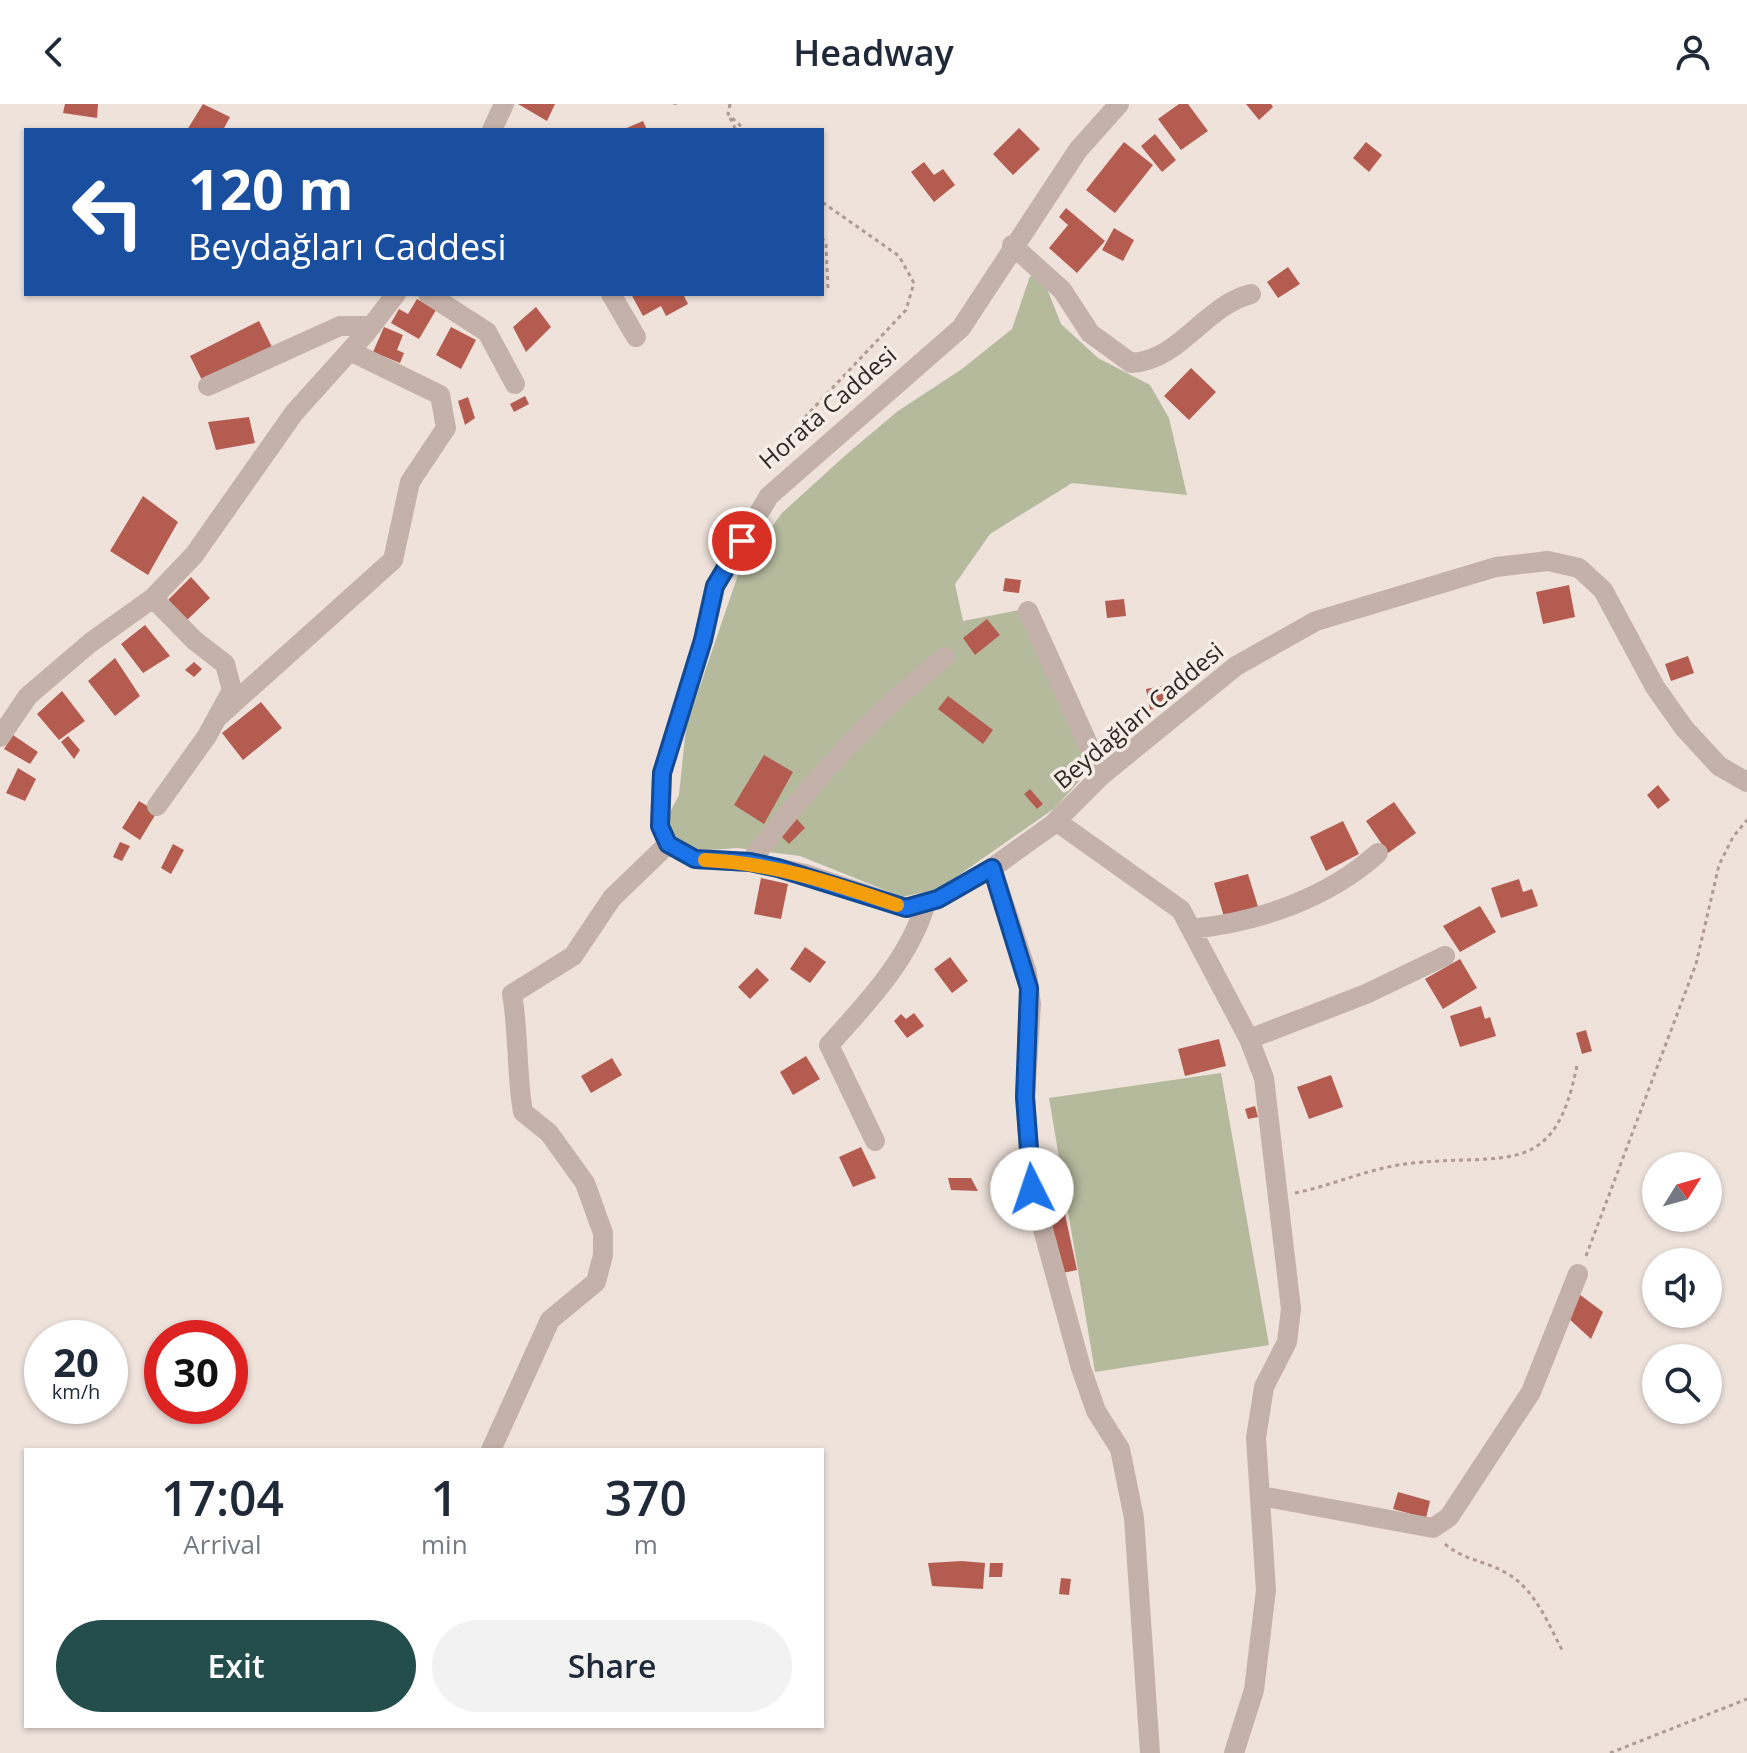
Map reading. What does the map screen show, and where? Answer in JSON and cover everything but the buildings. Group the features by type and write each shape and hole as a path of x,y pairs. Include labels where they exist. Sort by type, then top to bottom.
{"street":[{"name":"Horata Caddesi","path":"668,844 660,826 662,773 703,640 715,586 769,496 961,328 1012,245 1078,150 1119,104"},
{"path":"1012,245 1062,290 1090,333 1131,363 1165,354 1223,307 1251,294"},
{"path":"0,737 28,696 90,643 153,598 194,555 294,413 372,326 394,296"},
{"path":"431,296 487,332 515,384"},
{"path":"612,296 636,337"},
{"path":"208,386 340,326 372,326"},
{"path":"218,717 393,560 410,482 446,428 440,395 350,351"},
{"name":"Beydağları Caddesi","path":"668,844 695,859 750,862 805,874 906,908 926,903 992,868 1056,821 1102,775 1236,666 1316,621 1496,567 1548,561 1579,568 1603,590 1655,687 1684,728 1719,766 1747,782"},
{"path":"153,598 194,640 225,664 232,690 218,717 157,806"},
{"path":"1028,611 1102,775"},
{"path":"750,862 788,811 895,696 945,657"},
{"path":"1056,821 1181,910 1249,1039 1264,1078 1291,1309 1287,1342 1264,1387 1258,1426 1266,1590 1254,1690 1234,1753"},
{"path":"492,1448 550,1320 596,1282 603,1255 603,1233 585,1183 549,1133 523,1112 516,1077 517,1024 512,994 573,956 612,898 668,844"},
{"path":"1191,929 1226,925 1279,912 1353,872 1378,853"},
{"path":"992,868 1028,983 1031,1004 1025,1097 1032,1189 1081,1368 1096,1411 1120,1449 1134,1518 1150,1753"},
{"path":"875,1141 829,1045 883,985 919,926 926,903"},
{"path":"1249,1039 1366,994 1445,956"},
{"path":"1261,1496 1433,1528 1449,1517 1531,1392 1578,1274"}],"path":[{"path":"730,104 728,114 735,128"},
{"path":"728,114 742,128"},
{"path":"787,456 806,416 906,310 914,283 899,256 824,203"},
{"path":"824,241 828,288"},
{"path":"1578,1274 1633,1125 1652,1089 1663,1047 1696,964 1719,865 1733,837 1747,820"},
{"path":"1280,1195 1323,1188 1381,1168 1527,1155 1558,1128 1577,1065"},
{"path":"1433,1528 1456,1553 1506,1573 1521,1584 1539,1606 1562,1650"},
{"path":"1610,1753 1747,1699"}],"green space":[{"path":"1030,276 1044,281 1061,324 1098,358 1150,385 1169,418 1187,495 1072,483 990,534 955,584 963,621 1019,610 1089,770 1055,808 939,889 902,897 800,856 737,848 697,851 680,842 671,831 669,814 679,795 686,727 739,572 782,513 848,453 898,411 962,369 1012,329"},
{"path":"1221,1073 1269,1345 1095,1372 1049,1098"}],"slow traffic":[{"path":"705,860 750,862 805,874 897,905"}],"route":[{"path":"742,541 715,586 703,640 662,773 660,826 668,844 695,859 750,862 805,874 906,908 938,899 992,868 1027,973 1031,1004 1025,1097 1032,1189"}]}
